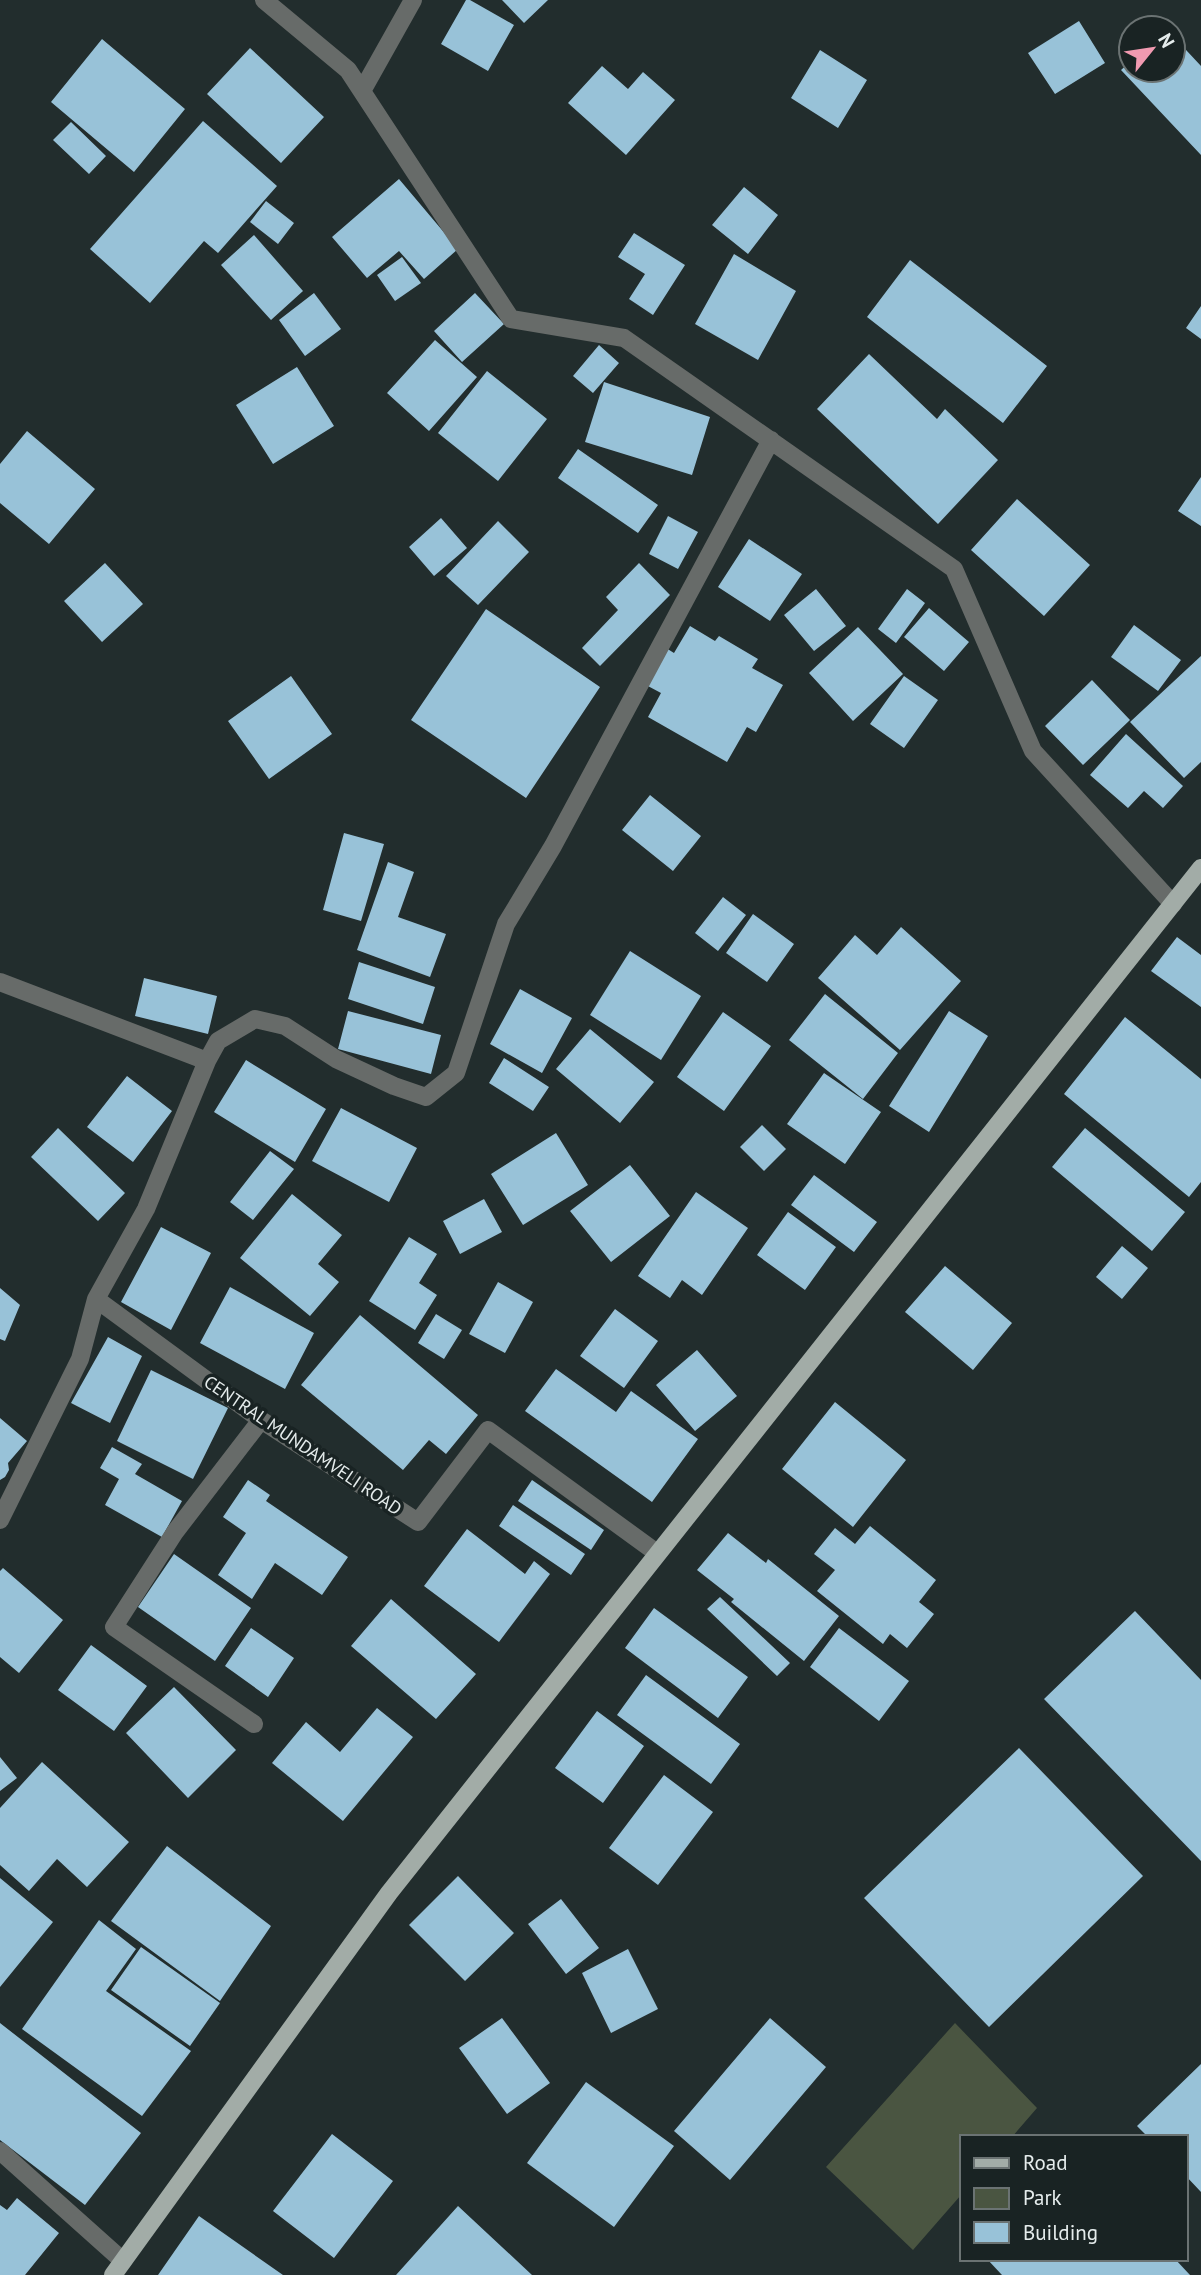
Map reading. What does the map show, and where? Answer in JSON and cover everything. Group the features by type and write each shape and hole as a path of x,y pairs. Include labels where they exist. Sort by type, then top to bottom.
{"main road":[{"path":"118,2268 388,1893 1201,868"}],"street":[{"path":"264,0 348,69 511,319 624,338 954,569 1033,751 1173,904"},
{"path":"362,91 413,0"},
{"path":"0,1520 80,1359 96,1299 146,1209 207,1061 218,1041 255,1020 285,1026 337,1059 394,1086 426,1097 456,1073 506,924 553,846 771,439"},
{"path":"0,982 207,1061"},
{"name":"CENTRAL MUNDAMVELI ROAD","path":"96,1299 261,1420 418,1522 488,1430 657,1553"},
{"path":"254,1724 114,1627 175,1532 261,1420"},
{"path":"0,2151 118,2268"}],"green space":[{"path":"955,2023 1037,2108 1014,2135 960,2135 960,2196 913,2250 826,2167"}],"building":[{"path":"466,0 514,25 488,71 441,44"},
{"path":"502,0 548,0 524,23"},
{"path":"1079,21 1105,63 1055,94 1028,53"},
{"path":"102,39 185,109 134,172 51,102"},
{"path":"250,48 324,117 281,163 207,94"},
{"path":"820,50 867,80 838,128 791,98"},
{"path":"1187,51 1201,66 1201,155 1134,84 1187,84"},
{"path":"602,66 628,89 643,72 675,100 626,155 568,103"},
{"path":"203,121 277,186 218,253 204,241 150,303 90,249"},
{"path":"71,122 106,156 89,174 53,140"},
{"path":"399,179 458,249 424,279 399,251 367,278 332,237"},
{"path":"744,187 778,215 748,254 712,225"},
{"path":"266,201 294,223 278,244 250,222"},
{"path":"634,233 685,265 653,315 629,299 645,274 618,257"},
{"path":"254,235 303,291 271,320 221,265"},
{"path":"734,254 796,291 758,360 695,324"},
{"path":"402,257 421,283 395,301 377,275"},
{"path":"910,260 1047,366 1003,423 867,317"},
{"path":"314,293 341,329 305,356 279,320"},
{"path":"475,293 504,324 462,362 434,331"},
{"path":"1201,306 1201,339 1186,328"},
{"path":"435,340 477,377 429,431 387,393"},
{"path":"599,345 619,363 593,393 573,376"},
{"path":"869,354 937,419 945,409 998,460 938,524 817,409"},
{"path":"297,367 334,426 273,464 236,405"},
{"path":"487,371 547,419 498,481 438,433"},
{"path":"604,382 710,417 692,475 585,442"},
{"path":"27,431 95,489 49,544 0,503 0,464"},
{"path":"578,449 658,505 638,533 558,478"},
{"path":"1201,477 1201,526 1178,511"},
{"path":"1017,499 1090,565 1044,616 971,550"},
{"path":"668,516 698,532 678,569 649,554"},
{"path":"441,518 467,548 434,576 409,547"},
{"path":"498,521 529,552 478,605 446,576"},
{"path":"749,539 802,574 770,621 718,587"},
{"path":"105,563 143,604 102,642 64,601"},
{"path":"639,563 670,595 600,666 582,648 618,610 606,597"},
{"path":"816,589 846,626 814,651 784,615"},
{"path":"907,589 925,603 896,643 878,629"},
{"path":"929,608 969,642 944,671 904,637"},
{"path":"486,609 600,687 526,798 411,720"},
{"path":"1134,625 1181,660 1158,691 1111,657"},
{"path":"690,626 715,641 719,636 758,659 752,668 783,685 756,732 747,727 727,762 648,717 661,693 646,685 666,648 674,653"},
{"path":"858,627 903,674 853,721 809,673"},
{"path":"1201,656 1201,762 1184,778 1130,722"},
{"path":"291,676 332,734 269,779 228,721"},
{"path":"904,676 938,700 904,748 870,724"},
{"path":"1092,680 1130,720 1083,765 1045,726"},
{"path":"1126,734 1183,786 1163,808 1144,791 1128,808 1090,775"},
{"path":"650,795 701,836 673,871 622,830"},
{"path":"344,833 384,844 361,921 323,910"},
{"path":"388,862 414,872 398,917 446,934 430,977 357,950"},
{"path":"723,897 746,915 718,951 695,933"},
{"path":"753,914 794,944 767,982 726,953"},
{"path":"901,927 961,981 900,1050 818,978 855,935 877,955"},
{"path":"1177,937 1201,955 1201,1007 1151,971"},
{"path":"630,951 701,996 661,1060 590,1015"},
{"path":"359,962 435,987 423,1024 348,999"},
{"path":"144,978 217,996 208,1034 135,1016"},
{"path":"520,989 572,1018 542,1073 490,1044"},
{"path":"825,994 898,1053 863,1099 789,1040"},
{"path":"348,1011 441,1035 431,1074 338,1049"},
{"path":"949,1011 988,1036 929,1132 889,1106"},
{"path":"723,1012 771,1046 724,1111 677,1077"},
{"path":"1125,1017 1201,1079 1201,1182 1189,1197 1064,1094"},
{"path":"590,1029 654,1082 620,1123 556,1069"},
{"path":"504,1058 549,1087 533,1111 489,1083"},
{"path":"246,1060 326,1109 295,1162 214,1112"},
{"path":"824,1073 881,1112 845,1164 787,1124"},
{"path":"127,1076 172,1111 133,1162 87,1127"},
{"path":"341,1108 417,1148 389,1202 312,1161"},
{"path":"762,1125 786,1149 764,1171 740,1147"},
{"path":"58,1128 125,1193 98,1221 31,1157"},
{"path":"1085,1128 1185,1212 1152,1251 1052,1167"},
{"path":"556,1133 588,1185 523,1225 491,1174"},
{"path":"270,1151 294,1169 253,1220 230,1202"},
{"path":"630,1165 670,1216 611,1262 570,1211"},
{"path":"814,1175 877,1222 854,1252 791,1205"},
{"path":"696,1192 748,1228 702,1295 682,1280 670,1298 638,1276"},
{"path":"292,1194 342,1235 318,1264 339,1282 310,1316 240,1258"},
{"path":"484,1199 502,1232 460,1254 443,1221"},
{"path":"788,1212 836,1247 805,1290 757,1255"},
{"path":"161,1227 211,1253 171,1330 121,1302"},
{"path":"409,1237 437,1254 419,1283 437,1295 415,1330 369,1301"},
{"path":"1122,1246 1148,1268 1122,1299 1096,1277"},
{"path":"945,1266 1012,1323 973,1370 905,1312"},
{"path":"498,1282 533,1302 505,1353 469,1334"},
{"path":"230,1287 314,1333 285,1389 200,1343"},
{"path":"0,1288 20,1305 5,1341 0,1339"},
{"path":"615,1309 658,1341 624,1388 580,1356"},
{"path":"436,1314 462,1330 444,1359 418,1343"},
{"path":"360,1315 478,1415 446,1454 429,1440 403,1470 301,1385"},
{"path":"108,1337 142,1356 110,1423 71,1403"},
{"path":"697,1350 737,1396 695,1431 656,1385"},
{"path":"556,1369 616,1412 631,1391 698,1439 652,1502 525,1411"},
{"path":"151,1370 228,1408 193,1479 117,1441"},
{"path":"835,1402 906,1460 853,1527 782,1469"},
{"path":"0,1418 27,1441 8,1463 9,1470 0,1480"},
{"path":"112,1447 142,1464 135,1474 182,1501 162,1537 105,1505 119,1479 100,1468"},
{"path":"248,1480 270,1495 266,1501 348,1557 322,1595 275,1563 252,1599 218,1575 246,1533 223,1517"},
{"path":"532,1480 604,1530 591,1550 518,1501"},
{"path":"513,1505 585,1554 571,1575 499,1526"},
{"path":"870,1526 936,1580 919,1602 934,1614 907,1648 890,1634 883,1644 817,1591 835,1570 814,1554 835,1528 855,1544"},
{"path":"467,1529 525,1574 534,1561 550,1574 499,1642 424,1586"},
{"path":"728,1533 766,1563 768,1559 839,1616 804,1661 731,1602 734,1599 697,1570"},
{"path":"174,1554 251,1608 215,1661 138,1607"},
{"path":"3,1568 63,1620 19,1673 0,1657 0,1571"},
{"path":"720,1597 790,1663 777,1676 707,1609"},
{"path":"391,1599 476,1674 436,1719 351,1646"},
{"path":"654,1608 748,1677 718,1718 625,1648"},
{"path":"1135,1611 1201,1680 1201,1861 1044,1699"},
{"path":"251,1628 294,1658 268,1697 225,1666"},
{"path":"839,1628 909,1681 879,1721 810,1667"},
{"path":"91,1645 147,1686 114,1731 58,1690"},
{"path":"646,1675 740,1744 711,1784 617,1715"},
{"path":"174,1687 236,1750 188,1798 126,1733"},
{"path":"377,1708 413,1737 343,1821 272,1763 306,1722 340,1752"},
{"path":"597,1711 644,1746 603,1803 555,1768"},
{"path":"1019,1748 1143,1876 989,2027 864,1898"},
{"path":"0,1757 17,1778 0,1791"},
{"path":"42,1762 129,1842 87,1887 57,1859 29,1891 0,1865 0,1808"},
{"path":"664,1775 713,1812 658,1885 609,1848"},
{"path":"167,1846 271,1926 220,2001 111,1921"},
{"path":"458,1876 514,1933 465,1981 409,1925"},
{"path":"0,1878 53,1922 0,1987"},
{"path":"561,1899 599,1948 566,1974 528,1924"},
{"path":"99,1920 136,1949 106,1991 191,2051 142,2116 22,2029"},
{"path":"141,1947 220,2003 190,2046 111,1990"},
{"path":"628,1949 658,2009 611,2033 582,1973"},
{"path":"502,2018 550,2083 507,2114 459,2048"},
{"path":"770,2018 826,2067 730,2180 674,2131"},
{"path":"0,2023 141,2133 85,2205 0,2140"},
{"path":"1201,2064 1201,2192 1187,2177 1187,2135 1146,2135 1137,2126"},
{"path":"586,2082 674,2146 614,2227 527,2163"},
{"path":"332,2134 393,2181 334,2258 273,2211"},
{"path":"17,2198 59,2233 25,2275 0,2275 0,2205 7,2210"},
{"path":"458,2206 532,2275 396,2275"},
{"path":"199,2216 283,2275 158,2275"},
{"path":"989,2261 1177,2261 1190,2275 1002,2275"}]}
